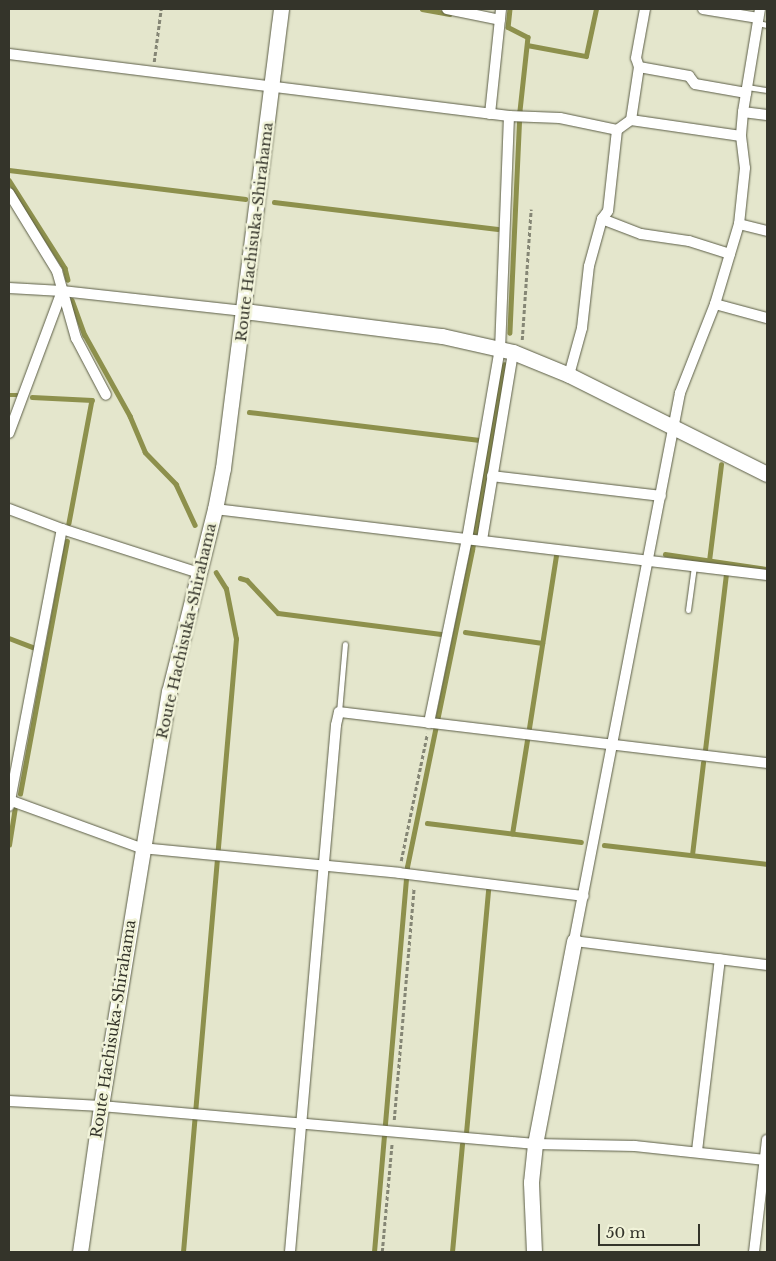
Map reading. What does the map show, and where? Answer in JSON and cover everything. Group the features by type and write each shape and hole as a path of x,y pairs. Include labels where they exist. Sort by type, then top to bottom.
{"main road":[{"name":"Route Hachisuka-Shirahama","path":"80,1252 142,848 169,692 215,510 223,468 281,9"},
{"path":"244,310 442,336 511,352 569,375 767,474"},
{"path":"534,1252 531,1182 535,1144 574,941"}],"street":[{"path":"447,9 463,10 500,20"},
{"path":"490,114 501,9"},
{"path":"631,120 640,67 636,58 645,9"},
{"path":"703,9 761,18 743,112 741,136 745,168 739,224 715,304 680,393 574,941 767,964"},
{"path":"9,54 490,114 516,117 560,118 617,130 631,120 741,136"},
{"path":"640,67 689,76 695,84 747,90"},
{"path":"743,112 767,115"},
{"path":"474,540 492,476 511,352 516,117"},
{"path":"569,375 582,328 589,266 602,218 608,211 617,130"},
{"path":"9,192 57,271 76,338 106,395"},
{"path":"602,218 641,234 689,241 730,254"},
{"path":"739,224 767,231"},
{"path":"9,288 62,291 244,310"},
{"path":"9,433 62,291"},
{"path":"715,304 767,318"},
{"path":"435,724 511,352"},
{"path":"492,476 661,496"},
{"path":"9,509 62,529 199,573"},
{"path":"215,510 767,575"},
{"path":"62,529 9,802 142,848 407,874 584,896"},
{"path":"290,1252 336,725 339,712 767,763"},
{"path":"697,1151 720,959"},
{"path":"9,1101 101,1106 535,1144 635,1146 697,1151 766,1160"},
{"path":"754,1252 767,1140"}],"lane":[{"path":"747,90 767,90"},
{"path":"688,610 694,566"},
{"path":"339,712 345,644"}],"path":[{"path":"153,73 161,9"},
{"path":"511,352 531,209"},
{"path":"382,1252 387,1131 407,874 435,724"}],"waterway":[{"path":"422,9 450,14"},
{"path":"510,9 508,27 528,37 520,111 510,333"},
{"path":"527,45 586,56 596,9"},
{"path":"9,170 245,199"},
{"path":"9,180 65,268 68,280"},
{"path":"274,202 497,229"},
{"path":"72,300 85,335 130,416 145,452 176,484 195,525"},
{"path":"374,1252 407,867 472,550 504,365"},
{"path":"9,395 17,395"},
{"path":"32,397 92,400 69,523"},
{"path":"249,412 479,440"},
{"path":"709,561 721,465"},
{"path":"20,794 67,541"},
{"path":"665,554 767,569"},
{"path":"529,728 556,555"},
{"path":"183,1252 236,639 226,589 216,573"},
{"path":"705,750 726,573"},
{"path":"240,578 247,580 278,613 443,634"},
{"path":"465,632 542,643"},
{"path":"9,638 32,647"},
{"path":"512,834 527,740"},
{"path":"692,855 703,763"},
{"path":"9,845 15,809"},
{"path":"427,823 581,842"},
{"path":"604,845 767,864"},
{"path":"466,1133 488,890"},
{"path":"452,1252 462,1144"}]}
